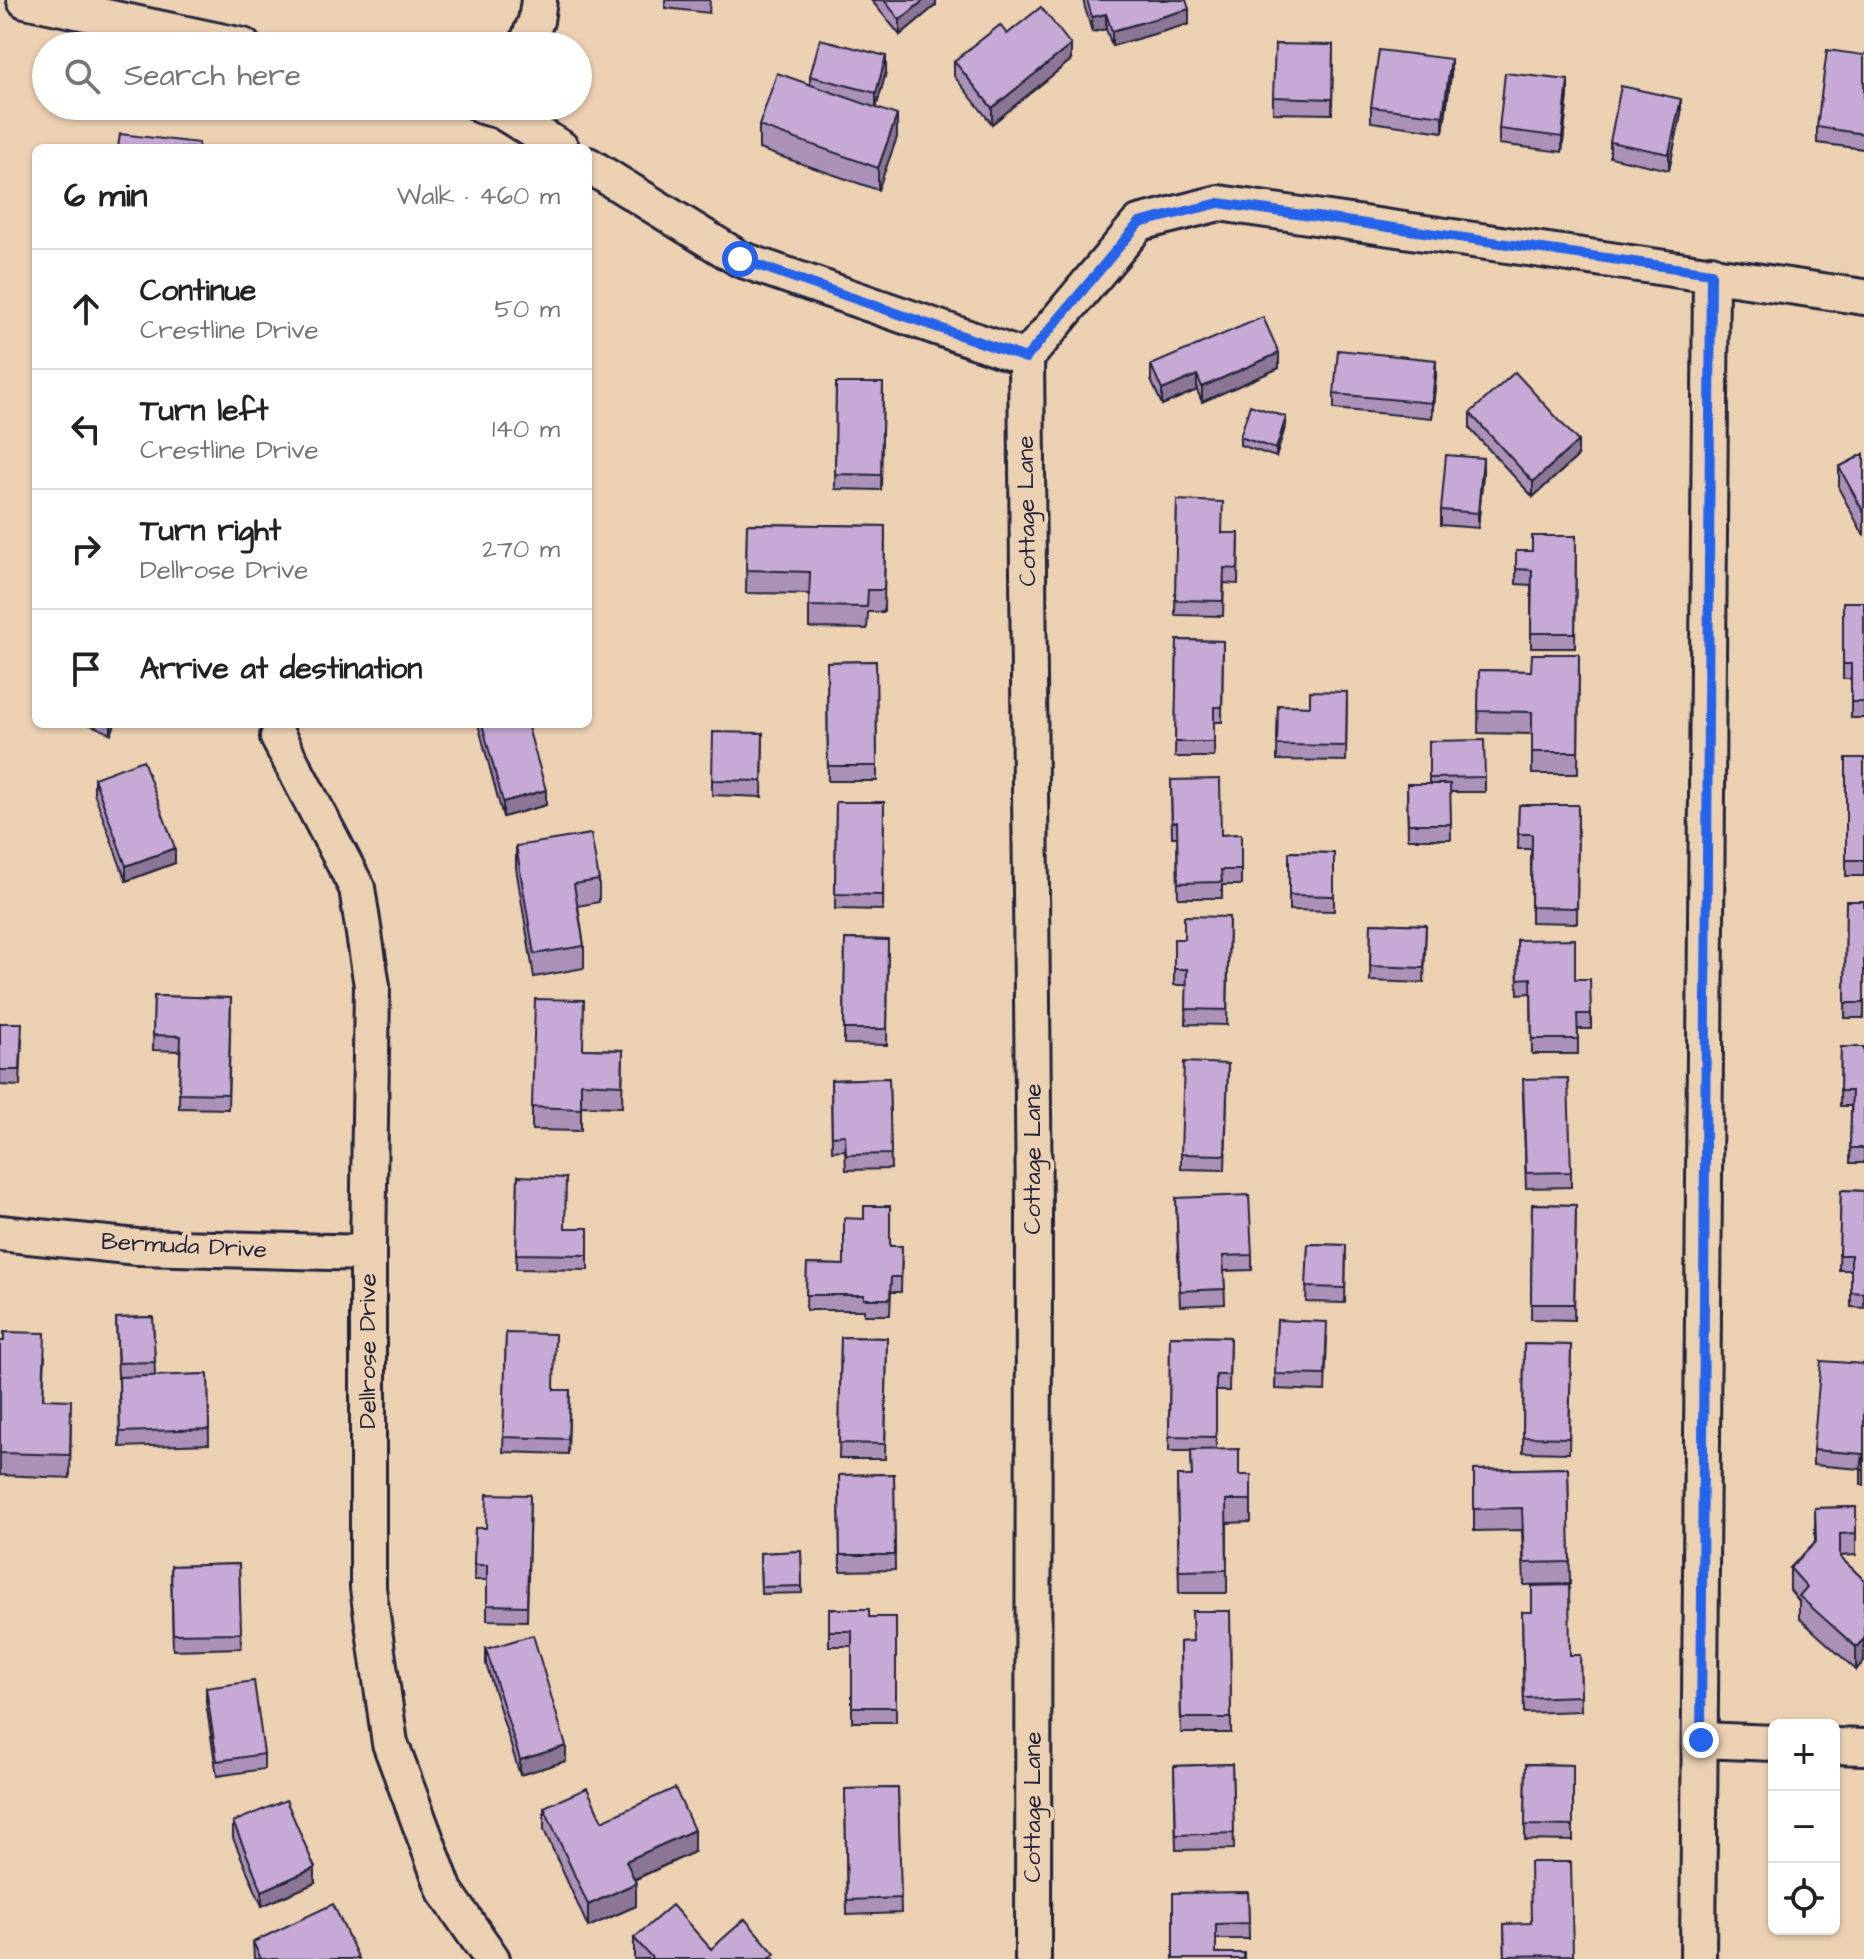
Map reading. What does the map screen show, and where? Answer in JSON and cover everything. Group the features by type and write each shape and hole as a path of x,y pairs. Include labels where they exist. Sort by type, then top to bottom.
{"street":[{"path":"25,0 177,32"},
{"path":"532,32 539,0"},
{"path":"515,120 554,144"},
{"path":"592,167 740,259 1026,358 1139,223 1219,203 1864,297"},
{"path":"1698,1959 1711,273"},
{"name":"Cottage Lane","path":"1026,358 1034,1198 1033,1959"},
{"name":"Dellrose Drive","path":"278,737 357,888 372,986 368,1588 390,1743 445,1891 492,1959"},
{"name":"Bermuda Drive","path":"0,1233 137,1247 368,1253"},
{"path":"1701,1740 1768,1743"},
{"path":"1840,1746 1864,1747"}],"building":[{"path":"884,0 924,0 900,20"},
{"path":"1087,0 1186,0 1189,9 1112,31 1106,14 1092,17"},
{"path":"1041,7 1071,45 992,108 954,61 1000,25 1007,34"},
{"path":"820,39 886,56 876,93 810,76"},
{"path":"1275,44 1333,45 1332,99 1273,97"},
{"path":"1379,50 1451,59 1443,116 1371,107"},
{"path":"1827,50 1864,55 1864,134 1817,127"},
{"path":"777,73 897,115 878,168 759,126"},
{"path":"1505,73 1568,80 1562,137 1499,129"},
{"path":"1621,86 1681,99 1669,154 1610,142"},
{"path":"120,134 199,143 199,144 119,144"},
{"path":"1263,317 1279,353 1202,387 1197,375 1162,390 1151,365"},
{"path":"1338,350 1436,360 1432,403 1334,394"},
{"path":"1515,372 1578,441 1533,482 1470,413"},
{"path":"836,383 883,383 881,475 835,474"},
{"path":"1250,405 1286,417 1276,449 1240,437"},
{"path":"1864,454 1864,513 1839,467"},
{"path":"1446,455 1483,458 1478,513 1441,510"},
{"path":"1177,500 1223,502 1222,533 1239,533 1238,569 1224,568 1223,601 1175,600"},
{"path":"747,524 885,526 884,590 868,590 867,607 809,606 810,572 746,570"},
{"path":"1532,536 1576,536 1575,633 1531,633 1532,570 1516,569 1516,551 1532,551"},
{"path":"1843,602 1864,602 1864,702 1851,702 1851,664 1843,664"},
{"path":"1177,640 1223,641 1222,707 1214,707 1214,742 1175,742"},
{"path":"1532,654 1579,654 1578,752 1532,752 1532,712 1478,711 1479,670 1531,671"},
{"path":"876,661 877,766 828,766 827,662"},
{"path":"1310,691 1347,692 1346,746 1277,745 1278,705 1310,706"},
{"path":"483,728 528,728 546,790 503,802"},
{"path":"713,732 763,733 762,781 712,780"},
{"path":"1484,740 1485,777 1429,778 1429,741"},
{"path":"1846,758 1864,758 1864,860 1846,860"},
{"path":"143,760 175,848 126,866 94,778"},
{"path":"1220,779 1221,835 1241,834 1241,870 1221,870 1222,882 1178,883 1177,822 1172,822 1171,780"},
{"path":"1407,784 1450,784 1451,824 1408,824"},
{"path":"836,802 884,802 883,895 835,894"},
{"path":"1519,805 1578,805 1577,908 1531,907 1532,834 1518,834"},
{"path":"591,834 599,880 574,884 584,946 534,954 516,846"},
{"path":"1289,852 1334,853 1334,896 1289,895"},
{"path":"1846,901 1864,901 1864,1003 1845,1003"},
{"path":"1184,916 1229,917 1227,1010 1186,1009 1187,969 1174,969 1174,939 1184,939"},
{"path":"1371,923 1426,925 1424,968 1370,966"},
{"path":"845,939 888,940 887,1029 844,1029"},
{"path":"1575,939 1575,979 1590,979 1591,1014 1577,1014 1578,1039 1532,1039 1531,978 1518,979 1517,940"},
{"path":"154,996 231,998 228,1094 179,1093 181,1036 153,1035"},
{"path":"535,999 584,1000 583,1049 623,1050 622,1085 581,1083 581,1109 532,1107"},
{"path":"0,1023 22,1023 20,1070 0,1070"},
{"path":"1841,1047 1864,1047 1864,1148 1850,1148 1852,1091 1840,1091"},
{"path":"1184,1062 1228,1064 1225,1155 1181,1154"},
{"path":"889,1078 891,1154 846,1155 845,1135 832,1136 831,1080"},
{"path":"1568,1078 1571,1172 1526,1173 1523,1079"},
{"path":"518,1176 566,1178 565,1228 588,1228 588,1255 516,1254"},
{"path":"1841,1190 1864,1191 1864,1293 1851,1292 1851,1255 1839,1255"},
{"path":"1249,1195 1252,1255 1223,1256 1225,1289 1180,1291 1176,1198"},
{"path":"1532,1204 1576,1205 1574,1304 1531,1304"},
{"path":"864,1206 890,1206 890,1246 902,1246 901,1277 891,1277 890,1299 864,1299 864,1295 806,1295 807,1264 844,1265 844,1218 864,1219"},
{"path":"1308,1244 1346,1245 1345,1288 1306,1287"},
{"path":"153,1317 155,1362 118,1363 116,1318"},
{"path":"1277,1320 1327,1322 1325,1375 1275,1374"},
{"path":"4,1332 45,1333 43,1399 71,1400 70,1455 0,1453 0,1341 4,1341"},
{"path":"506,1333 555,1334 554,1390 570,1390 568,1439 503,1437"},
{"path":"1170,1336 1230,1337 1229,1375 1216,1375 1216,1437 1169,1436"},
{"path":"841,1337 887,1338 885,1444 839,1443"},
{"path":"1524,1344 1571,1345 1569,1438 1523,1437"},
{"path":"1821,1361 1864,1364 1864,1470 1861,1470 1863,1454 1813,1450"},
{"path":"208,1374 209,1429 120,1432 119,1377"},
{"path":"1239,1449 1239,1475 1251,1475 1251,1500 1226,1500 1227,1570 1179,1571 1177,1476 1192,1476 1191,1450"},
{"path":"1568,1468 1570,1562 1524,1563 1522,1508 1474,1509 1474,1470"},
{"path":"894,1474 895,1555 840,1555 839,1475"},
{"path":"487,1494 530,1495 527,1606 487,1605 487,1565 474,1565 475,1528 486,1528"},
{"path":"1856,1507 1856,1533 1840,1534 1840,1557 1864,1580 1864,1639 1856,1647 1799,1596 1807,1587 1790,1568 1816,1542 1815,1508"},
{"path":"801,1551 802,1586 761,1587 760,1553"},
{"path":"239,1564 241,1633 173,1634 171,1566"},
{"path":"1569,1585 1570,1655 1580,1655 1581,1696 1524,1698 1522,1612 1532,1612 1532,1586"},
{"path":"829,1609 869,1609 869,1617 896,1617 896,1707 852,1707 852,1631 829,1631"},
{"path":"1192,1611 1230,1611 1231,1718 1181,1718 1180,1642 1193,1641"},
{"path":"533,1635 566,1746 520,1760 486,1649"},
{"path":"254,1681 264,1754 217,1761 206,1688"},
{"path":"1232,1764 1234,1833 1176,1835 1174,1766"},
{"path":"1526,1764 1573,1765 1573,1826 1525,1825"},
{"path":"587,1788 602,1821 675,1788 694,1830 626,1861 636,1883 588,1905 544,1807"},
{"path":"898,1788 901,1898 847,1900 845,1789"},
{"path":"286,1800 315,1868 262,1891 233,1822"},
{"path":"1530,1862 1571,1862 1573,1955 1505,1956 1504,1924 1531,1923"},
{"path":"1248,1892 1249,1923 1216,1924 1216,1953 1244,1953 1244,1959 1173,1959 1173,1893"},
{"path":"333,1904 359,1959 261,1959 253,1942"},
{"path":"672,1905 711,1949 745,1919 775,1954 769,1959 653,1959 634,1938"}],"route":[{"path":"740,259 1026,358 1139,223 1219,203 1711,273 1701,1740"}]}
